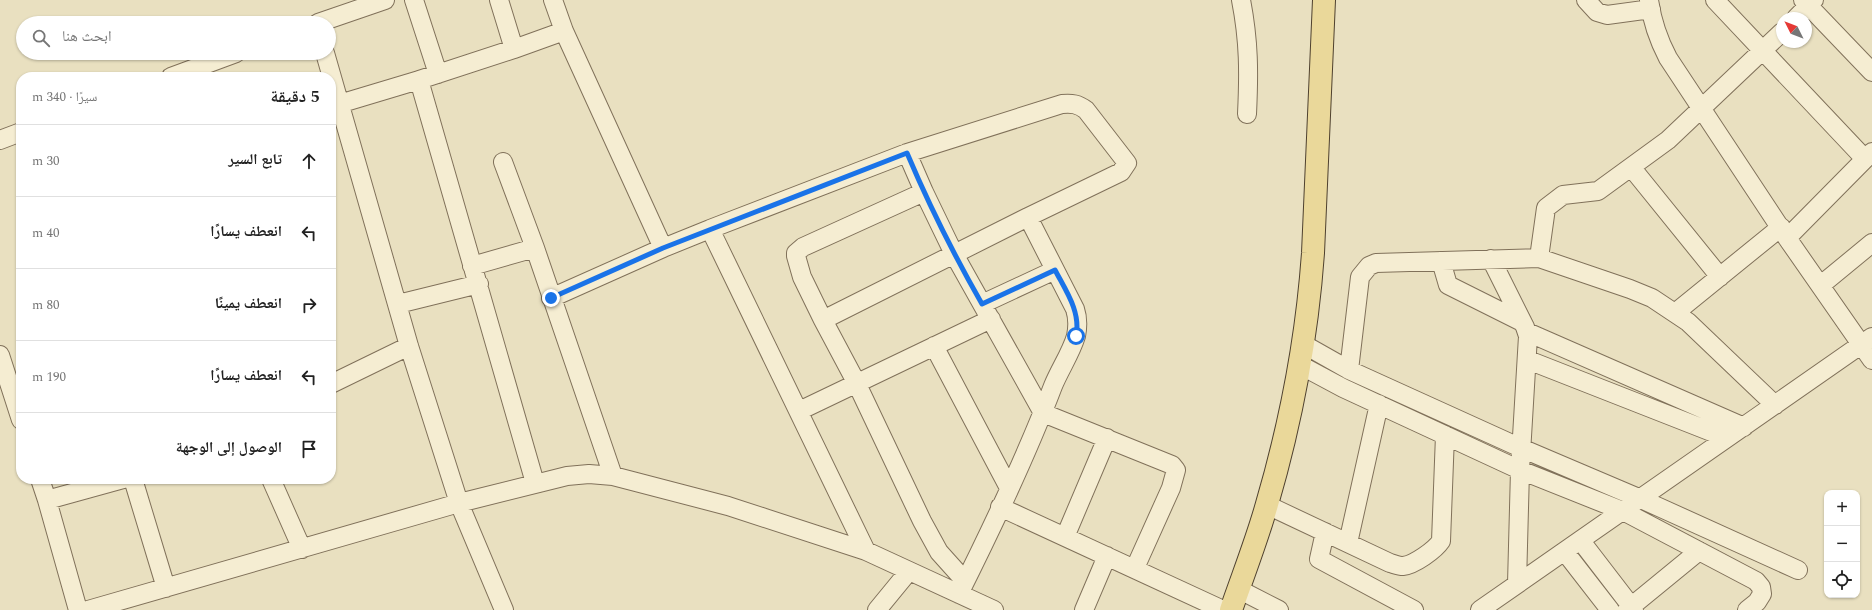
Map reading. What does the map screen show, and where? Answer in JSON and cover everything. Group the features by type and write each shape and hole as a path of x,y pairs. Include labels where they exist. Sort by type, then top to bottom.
{"main road":[{"path":"1231,610 1267,505 1302,354 1311,289 1324,0"}],"street":[{"path":"336,17 386,0"},
{"path":"414,0 438,74"},
{"path":"499,0 514,48"},
{"path":"553,0 564,31 663,248"},
{"path":"1241,0 1247,30 1249,68 1247,114"},
{"path":"1586,0 1597,12 1607,15 1650,4 1658,37 1668,58 1821,285 1867,340 1872,360"},
{"path":"1675,313 1720,277 1784,232 1869,156 1714,0"},
{"path":"1805,6 1872,72"},
{"path":"339,104 438,74 564,31"},
{"path":"1539,258 1546,208 1563,194 1598,191 1668,140 1776,37"},
{"path":"184,72 217,60"},
{"path":"327,60 330,72"},
{"path":"419,80 472,266 479,284 535,483"},
{"path":"336,93 409,346 459,503 504,610"},
{"path":"551,298 663,248 907,153 1062,104 1070,103 1081,106 1086,110 1126,160 1126,167 1121,172 823,320"},
{"path":"0,140 16,134"},
{"path":"907,153 954,254 1043,413 1172,465 1176,470 1171,488 1135,568"},
{"path":"503,162 535,248 613,476"},
{"path":"1631,167 1720,277"},
{"path":"924,192 803,247 796,253 798,267 823,320 856,382 939,552 962,587"},
{"path":"962,587 1043,413 1054,384 1072,347 1077,329 1078,319 1075,309 1028,217"},
{"path":"710,229 866,550"},
{"path":"1821,285 1872,243"},
{"path":"472,266 535,248"},
{"path":"1349,370 1358,287 1364,271 1376,263 1539,258 1652,298 1688,322 1775,405"},
{"path":"1491,259 1524,327 1528,360 1521,448 1517,584"},
{"path":"1441,261 1448,286 1524,327 1744,427"},
{"path":"982,304 1055,270"},
{"path":"398,304 479,284"},
{"path":"799,411 856,382 991,319"},
{"path":"1480,610 1867,340"},
{"path":"336,382 409,346"},
{"path":"934,346 1009,488"},
{"path":"1302,354 1349,370 1521,448 1641,499 1798,570"},
{"path":"1302,354 1378,404 1520,470 1623,511 1756,581 1761,588 1762,594 1757,602 1747,610"},
{"path":"0,355 16,405"},
{"path":"1528,360 1727,438"},
{"path":"1348,543 1378,404"},
{"path":"1267,505 1390,563 1400,566 1409,564 1438,546 1442,534 1445,435"},
{"path":"1065,537 1107,438"},
{"path":"88,610 459,503 535,483 567,476 589,474 613,476 728,506 866,550 909,571 962,587 994,610"},
{"path":"42,484 78,610"},
{"path":"47,500 105,484"},
{"path":"135,484 166,588"},
{"path":"272,484 302,549"},
{"path":"1000,507 1135,568 1223,610"},
{"path":"1325,532 1319,558 1414,610"},
{"path":"1580,541 1630,609 1699,551"},
{"path":"1565,552 1610,610"},
{"path":"1084,610 1107,556"},
{"path":"1756,581 1769,557"},
{"path":"877,610 909,571"},
{"path":"1238,589 1279,610"}],"route":[{"path":"551,298 663,248 907,153 954,254 982,304 1055,270 1075,309 1078,319 1076,336"}]}
